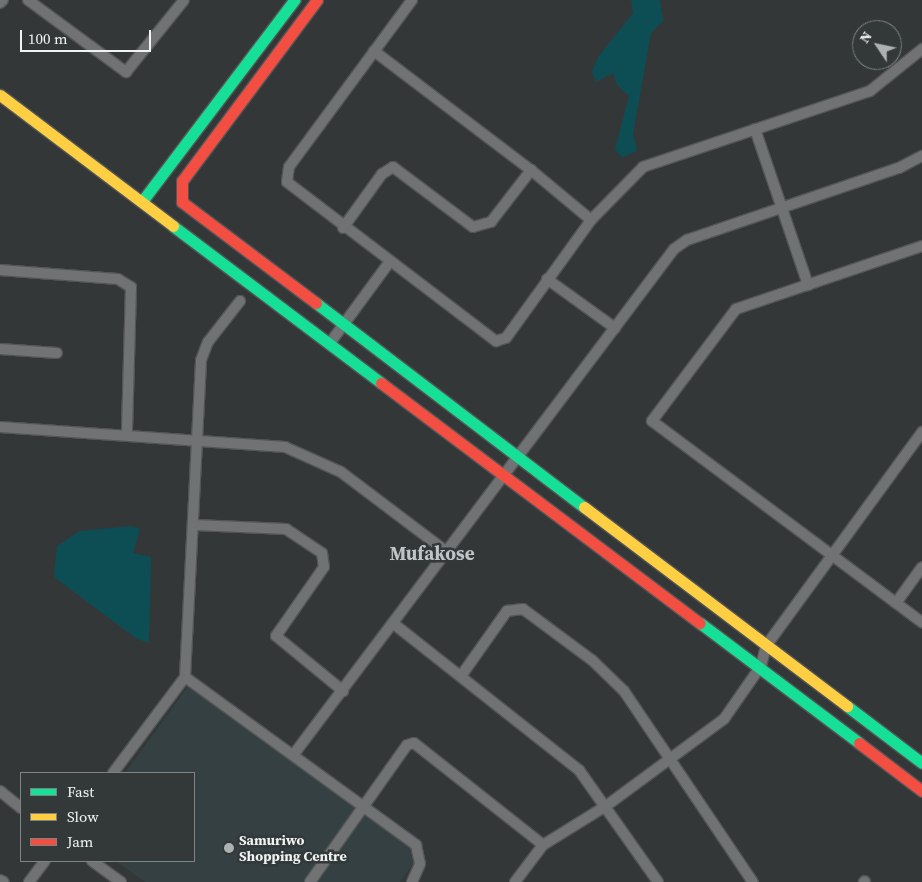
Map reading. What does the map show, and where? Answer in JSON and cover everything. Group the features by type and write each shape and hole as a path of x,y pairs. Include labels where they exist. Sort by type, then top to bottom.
{"street":[{"path":"28,0 126,72 184,0"},
{"path":"143,200 294,0"},
{"path":"318,0 182,181 179,192 182,202 340,326 922,763"},
{"path":"412,0 287,172 290,187 388,264 496,341 506,338 547,279 592,220 643,167 870,92 922,49"},
{"path":"374,51 530,170 592,220"},
{"path":"0,95 143,200 330,343 761,666 922,791"},
{"path":"755,129 784,208 808,285"},
{"path":"294,754 680,244 784,208 922,156"},
{"path":"343,228 388,169 400,170 473,228 483,228 530,170"},
{"path":"922,246 731,313 652,421 922,622"},
{"path":"330,343 340,326 388,264"},
{"path":"0,270 118,279 131,287 127,434"},
{"path":"547,279 615,328"},
{"path":"114,772 185,677 204,351 240,301"},
{"path":"0,349 56,353"},
{"path":"0,427 266,444 325,463 448,553"},
{"path":"515,882 543,845 606,806 716,727 761,666 766,646 922,432"},
{"path":"195,525 286,530 322,553 324,567 276,636 343,691"},
{"path":"896,603 922,567"},
{"path":"461,676 508,611 523,609 592,660 624,691 753,882"},
{"path":"394,624 579,770 658,882"},
{"path":"185,677 294,754 416,845 420,864 412,882"},
{"path":"310,882 362,805 407,745 414,744 543,845"},
{"path":"0,791 20,807"},
{"path":"29,882 44,862"},
{"path":"93,862 121,882"},
{"path":"0,880 4,882"}],"shaded area":[{"path":"631,0 660,0 663,21 651,33 633,134 637,151 622,157 615,149 629,96 617,85 613,73 596,82 592,72 598,57 633,13"},
{"path":"132,526 140,529 133,553 151,557 149,643 137,639 54,577 57,546 80,531"},
{"path":"189,685 420,854 400,882 145,882 117,862 195,862 195,772 126,772"}],"traffic: fast":[{"path":"143,200 294,0"},
{"path":"173,226 381,383"},
{"path":"316,303 584,507"},
{"path":"700,623 859,743"},
{"path":"847,706 922,763"}],"traffic: slow":[{"path":"0,95 173,226"},
{"path":"584,507 847,706"}],"traffic: jam":[{"path":"316,303 182,202 182,181 317,0"},
{"path":"381,383 700,623"},
{"path":"859,743 922,791"}],"place":[{"name":"Samuriwo Shopping Centre","path":"229,848"}],"district":[{"name":"Mufakose","path":"432,554"}]}
